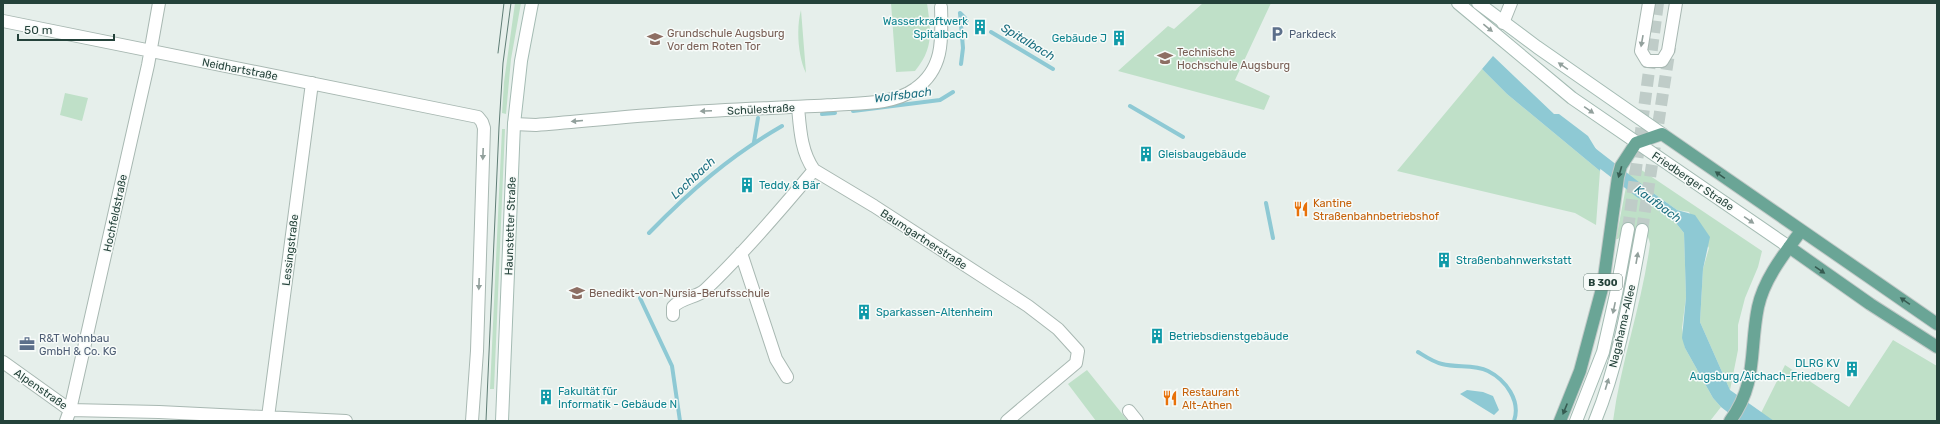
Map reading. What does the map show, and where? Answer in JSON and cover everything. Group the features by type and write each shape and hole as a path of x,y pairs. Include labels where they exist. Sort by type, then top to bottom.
{"main road":[{"path":"1636,143 1662,134"},
{"name":"Friedberger Straße","path":"1662,134 1937,324"},
{"name":"B 300","path":"1560,421 1580,371 1603,285 1616,192 1622,166 1636,143"},
{"path":"1730,421 1747,391 1758,307 1769,278 1801,231"},
{"name":"Friedberger Straße","path":"1789,247 1870,304 1937,347"}],"street":[{"name":"Hochfeldstraße","path":"68,416 151,51 159,3"},
{"name":"Haunstetter Straße","path":"502,421 514,124 517,91 532,3"},
{"name":"Haunstetter Straße","path":"527,32 539,3"},
{"name":"Friedberger Straße","path":"1458,3 1572,98 1789,247"},
{"name":"Friedberger Straße","path":"1478,3 1503,23 1662,134"},
{"path":"1503,23 1511,3"},
{"path":"1649,3 1641,50 1647,61 1662,61 1668,50 1676,3"},
{"name":"Schülestraße","path":"514,124 536,125 678,113 874,102 894,98 916,89 928,76 939,58 942,43 941,7"},
{"name":"Neidhartstraße","path":"3,21 478,117 484,128 477,351 472,421"},
{"name":"Lessingstraße","path":"268,417 312,83"},
{"path":"673,315 673,306 677,302 703,292 742,253 814,170 808,163 803,145 798,107"},
{"name":"Baumgartnerstraße","path":"814,170 874,206 1028,306 1058,329 1078,351 1076,363 1007,421"},
{"name":"Nagahama-Allee","path":"1576,421 1603,352 1628,229"},
{"name":"Nagahama-Allee","path":"1595,421 1626,319 1642,230"},
{"path":"742,253 776,359 788,377"},
{"name":"Alpenstraße","path":"3,362 68,416 159,412 346,421"},
{"path":"1129,411 1137,421"}],"green space":[{"path":"515,3 521,3 511,59 506,114 502,113 504,82"},
{"path":"891,3 927,3 930,39 925,55 915,71 896,72"},
{"path":"1203,3 1271,3 1235,80 1270,96 1264,110 1118,71 1168,26 1174,29"},
{"path":"801,10 806,73 801,59 798,34"},
{"path":"1482,69 1507,94 1600,171 1596,225 1575,213 1397,171"},
{"path":"65,93 88,98 82,121 60,115"},
{"path":"502,129 505,129 494,389 490,389"},
{"path":"1634,165 1762,251 1758,267 1745,298 1738,325 1738,350 1730,390 1700,322 1703,269 1709,248 1689,212 1677,210 1628,175 1631,166"},
{"path":"1626,187 1676,223 1684,233 1686,297 1682,328 1685,348 1713,398 1721,407 1710,421 1613,421 1621,376 1642,289 1650,244 1647,235 1641,230 1637,229 1628,229 1624,231 1618,239 1616,239"},
{"path":"1893,340 1937,366 1937,421 1757,421 1785,365 1849,407"},
{"path":"1087,370 1128,421 1096,421 1068,384"}],"water":[{"path":"1493,56 1554,114 1559,114 1588,136 1602,159 1600,171 1507,94 1482,69"},
{"path":"1628,175 1677,210 1695,215 1710,237 1703,269 1700,322 1730,390 1774,421 1739,421 1721,407 1713,398 1685,348 1682,338 1686,297 1684,233 1676,223 1626,187"},
{"path":"1467,390 1483,392 1493,396 1499,410 1494,415 1460,394"}],"waterway":[{"name":"Wolfsbach","path":"960,13 963,48 961,64"},
{"name":"Spitalbach","path":"960,13 967,20"},
{"name":"Spitalbach","path":"991,32 1053,69"},
{"name":"Wolfsbach","path":"853,111 940,100 953,92"},
{"name":"Spitalbach","path":"1130,106 1183,137"},
{"name":"Wolfsbach","path":"822,114 835,113"},
{"path":"754,142 758,118"},
{"name":"Lochbach","path":"649,233 680,202 728,162 745,149 782,126"},
{"name":"Kaufbach","path":"1588,151 1641,192"},
{"name":"Spitalbach","path":"1266,203 1273,238"},
{"name":"Lochbach","path":"640,298 672,366 680,421"},
{"name":"Spitalbach","path":"1418,352 1439,363 1483,369 1495,375 1506,386 1514,399 1516,413 1514,421"}],"tunnel":[{"path":"1628,229 1658,3"},
{"path":"1642,230 1670,47"}],"tram line":[{"path":"498,53 504,3"},
{"path":"486,421 499,127 503,63 511,3"}],"place":[{"name":"Wasserkraftwerk Spitalbach","path":"980,27"},
{"name":"Parkdeck","path":"1277,34"},
{"name":"Gebäude J","path":"1119,38"},
{"name":"Grundschule Augsburg Vor dem Roten Tor","path":"655,39"},
{"name":"Technische Hochschule Augsburg","path":"1165,58"},
{"name":"Gleisbaugebäude","path":"1146,154"},
{"name":"Teddy & Bär","path":"747,185"},
{"name":"Kantine Straßenbahnbetriebshof","path":"1301,209"},
{"name":"Straßenbahnwerkstatt","path":"1444,260"},
{"name":"Benedikt-von-Nursia-Berufsschule","path":"577,293"},
{"name":"Sparkassen-Altenheim","path":"864,312"},
{"name":"Betriebsdienstgebäude","path":"1157,336"},
{"name":"R&T Wohnbau GmbH & Co. KG","path":"27,344"},
{"name":"DLRG KV Augsburg/Aichach-Friedberg","path":"1852,369"},
{"name":"Fakultät für Informatik - Gebäude N","path":"546,397"},
{"name":"Restaurant Alt-Athen","path":"1170,398"}]}
